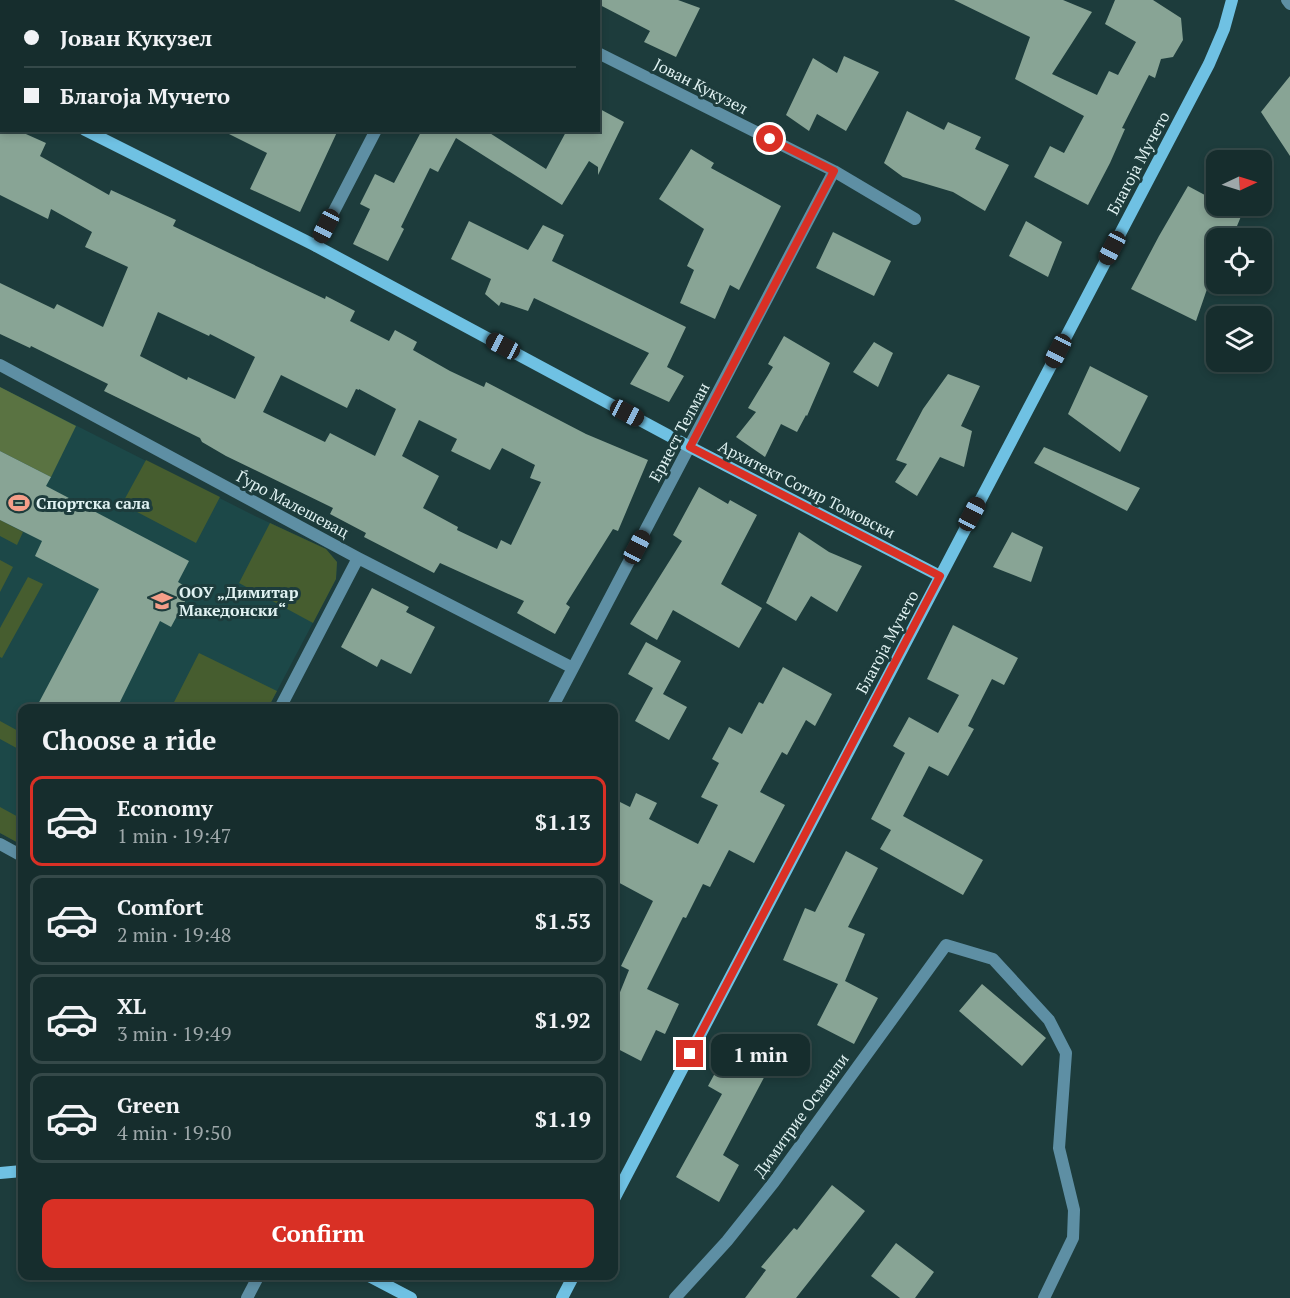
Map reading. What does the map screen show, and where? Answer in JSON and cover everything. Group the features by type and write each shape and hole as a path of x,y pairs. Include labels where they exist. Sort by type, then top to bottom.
{"street":[{"name":"Благоја Мучето","path":"618,1192 1209,64 1224,29 1232,0"},
{"path":"1287,0 1290,4"},
{"name":"Јован Кукузел","path":"600,54 834,171 915,219"},
{"name":"Архитект Сотир Томовски","path":"89,132 316,246 690,447 940,576"},
{"path":"316,246 375,132"},
{"name":"Ернест Телман","path":"554,704 834,171"},
{"name":"Ѓуро Малешевац","path":"0,366 358,558 573,668"},
{"path":"282,704 358,558"},
{"path":"0,844 18,854"},
{"name":"Димитрие Османли","path":"675,1298 727,1241 774,1182 946,945 993,959 1049,1020 1066,1053 1059,1148 1074,1210 1072,1238 1044,1298"},
{"path":"0,1173 18,1171"},
{"path":"247,1298 256,1280"},
{"path":"377,1280 411,1298"},
{"path":"562,1298 571,1280"}],"shaded area":[{"name":"ООУ „Димитар Македонски“","path":"0,387 255,516 326,549 337,562 336,579 270,704 18,704 18,843 0,833"}],"green space":[{"path":"0,387 76,426 51,477 0,451"},
{"path":"146,460 220,497 196,543 122,504"},
{"path":"0,520 23,532 17,545 0,536"},
{"path":"270,523 326,549 337,562 336,579 313,623 239,583"},
{"path":"0,560 13,567 0,592"},
{"path":"28,577 43,584 2,658 0,657 0,628"},
{"path":"199,653 277,691 270,704 173,704"},
{"path":"0,721 18,731 18,749 0,739"},
{"path":"0,807 18,817 18,843 0,833"}],"building":[{"path":"600,0 678,0 700,8 676,57 644,42 650,31 600,5"},
{"path":"954,0 1063,0 1092,12 1052,74 1097,95 1109,71 1118,75 1136,42 1105,24 1115,0 1153,0 1181,18 1183,40 1173,57 1161,59 1155,78 1149,75 1122,128 1125,129 1110,163 1088,205 1034,177 1050,146 1064,153 1084,116 1015,79 1030,37"},
{"path":"844,56 879,72 846,131 817,114 809,131 786,115 813,58 837,73"},
{"path":"1290,76 1290,156 1261,112"},
{"path":"600,109 624,122 598,175 598,167 589,161 562,205 456,138 438,172 430,168 401,227 404,229 388,261 353,244 370,209 360,204 375,174 394,183 421,132 488,132 546,169 566,132 600,132"},
{"path":"907,111 944,130 948,122 981,137 975,149 1009,165 985,211 953,192 903,177 884,163"},
{"path":"0,132 21,132 46,143 40,156 109,195 111,190 176,220 173,226 325,299 326,296 355,311 350,321 389,341 395,330 417,342 413,350 450,371 484,387 486,382 586,434 648,460 618,531 613,529 566,604 570,607 555,634 517,613 524,601 440,563 434,573 364,537 366,533 330,514 333,508 226,456 202,442 200,438 104,391 108,384 31,346 30,348 0,334 0,283 54,309 57,304 103,327 128,267 85,247 92,232 51,209 48,219 0,195","holes":["158,312 209,336 210,334 255,357 235,399 188,377 187,380 140,356","281,375 347,408 356,389 359,389 396,409 375,456 330,433 325,442 263,412","419,420 457,439 451,451 490,470 502,448 535,465 530,478 541,482 511,545 501,540 497,549 457,530 458,527 423,508 439,476 402,456"]},
{"path":"225,132 337,132 300,212 250,189 267,153"},
{"path":"691,149 714,163 711,168 781,206 739,290 730,285 715,319 680,303 694,270 687,266 704,229 659,199"},
{"path":"1188,186 1206,196 1206,216 1241,216 1236,228 1206,228 1206,292 1196,321 1131,289"},
{"path":"469,221 528,250 543,225 564,235 552,261 686,327 667,367 684,376 669,402 630,384 649,353 534,298 528,311 501,302 499,306 485,294 491,279 451,259"},
{"path":"1026,221 1062,242 1048,277 1009,256"},
{"path":"833,232 891,261 874,296 816,268"},
{"path":"784,336 830,363 807,416 797,432 781,424 765,457 736,437 756,412 748,408 773,367 768,364"},
{"path":"874,342 893,353 878,387 853,372"},
{"path":"1090,366 1148,396 1120,452 1068,414"},
{"path":"948,374 980,386 961,426 972,431 964,467 940,457 917,496 895,482 907,464 896,460 923,409"},
{"path":"1044,447 1140,488 1127,511 1034,463"},
{"name":"ООУ „Димитар Македонски“","path":"0,451 51,477 46,486 189,561 178,582 191,590 171,627 160,621 119,704 38,704 99,589 35,556 42,541 0,520"},
{"path":"699,487 728,504 730,500 757,515 721,584 762,608 739,648 673,610 657,640 630,624 682,541 673,535"},
{"path":"799,532 829,552 862,566 837,612 811,596 796,621 766,603"},
{"path":"1012,532 1043,547 1031,582 993,567"},
{"path":"372,588 409,607 406,612 435,627 411,674 381,659 377,667 341,647"},
{"path":"953,625 1018,658 1004,685 992,679 968,726 974,729 948,776 929,766 903,816 983,860 963,895 880,849 891,830 871,819 905,753 893,746 909,717 938,733 959,695 927,679"},
{"path":"646,642 681,661 663,694 687,707 669,740 635,721 653,688 628,674"},
{"path":"783,667 832,694 815,726 806,720 787,755 782,752 760,792 785,805 754,863 729,850 710,887 703,884 686,918 683,917 647,989 679,1004 665,1034 656,1030 641,1061 618,1049 618,997 629,970 621,966 653,901 618,882 618,801 630,807 636,793 657,803 649,819 698,844 718,805 701,797 719,763 712,759 729,727 742,734 759,702 763,704"},
{"path":"846,851 878,868 848,927 865,934 845,981 878,998 854,1044 817,1025 838,984 783,960 805,908 815,912"},
{"path":"982,984 1046,1038 1022,1066 959,1011"},
{"path":"728,1049 768,1070 723,1155 739,1165 719,1202 676,1177 722,1094 708,1086"},
{"path":"832,1185 865,1211 796,1298 745,1298 766,1270 761,1267 794,1228 797,1230"},
{"path":"896,1243 934,1272 915,1298 900,1298 871,1276"}],"place":[{"name":"Спортска сала","path":"19,503"},
{"name":"ООУ „Димитар Македонски“","path":"162,601"}],"route":[{"path":"690,1054 940,576 690,447 834,171 770,139"}]}
